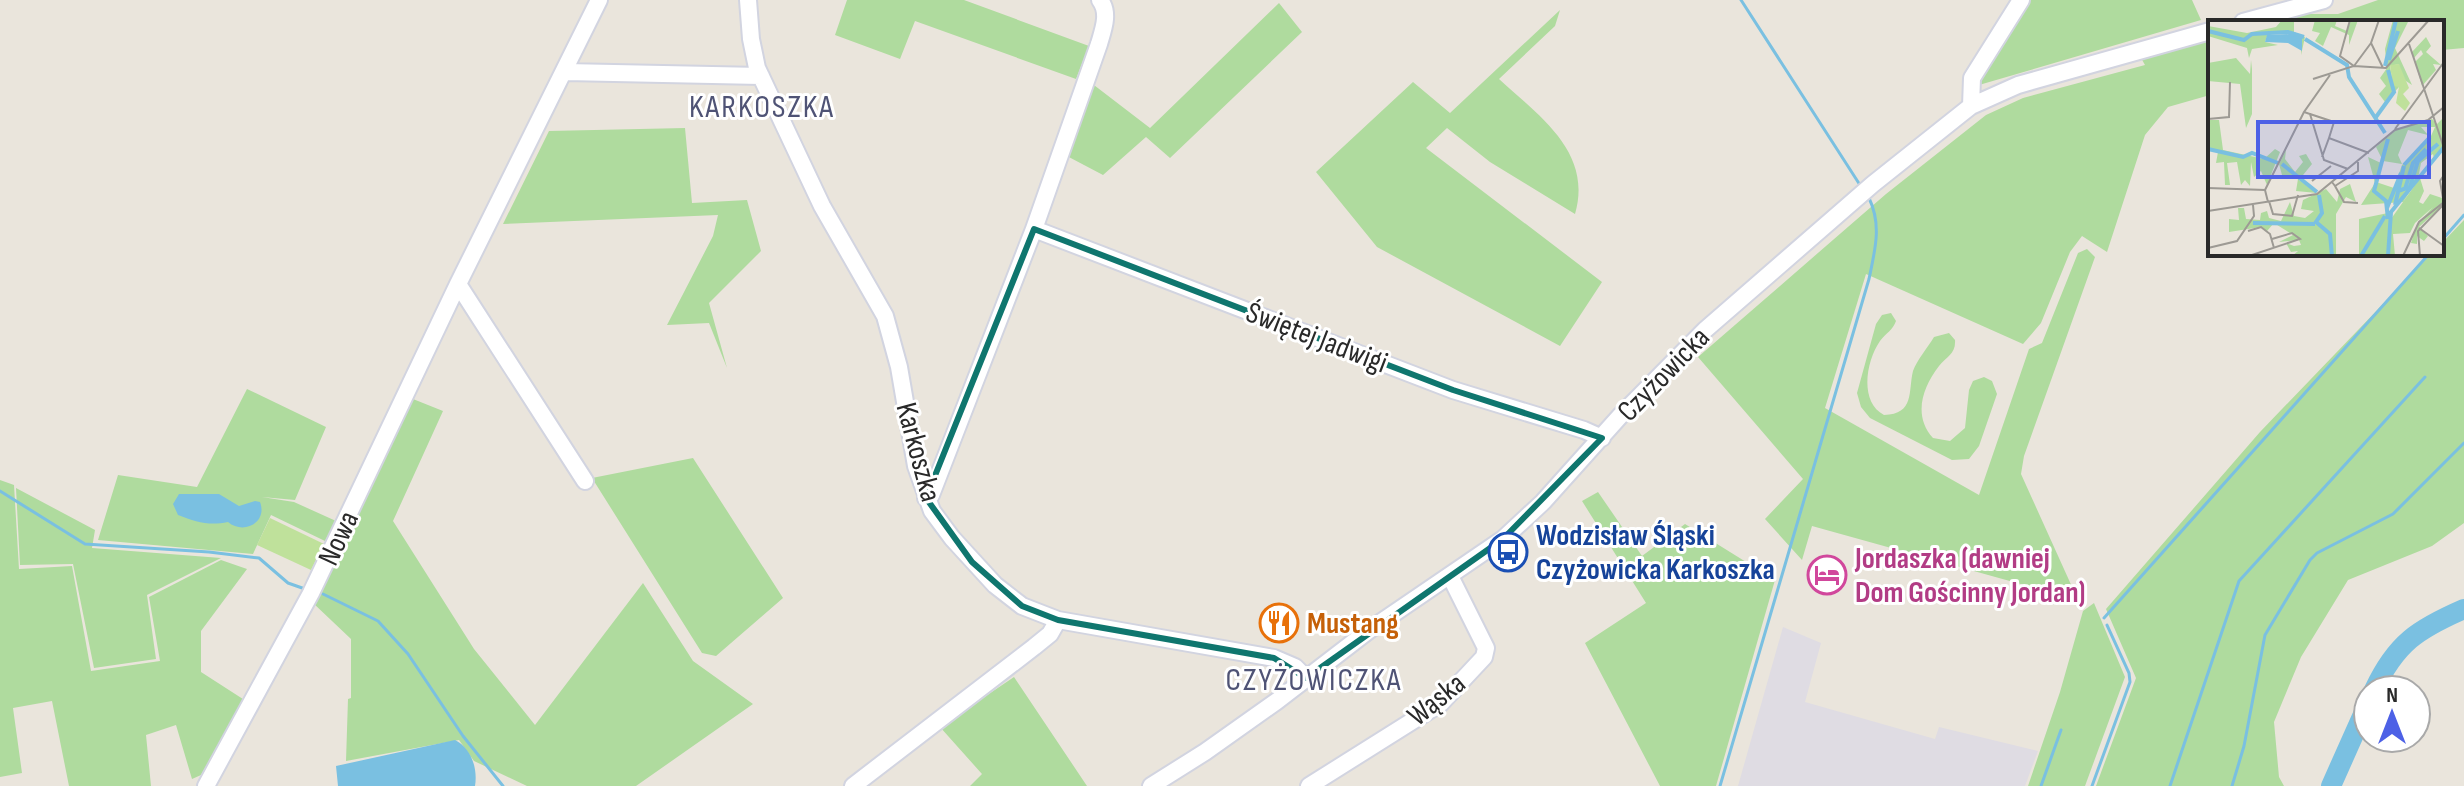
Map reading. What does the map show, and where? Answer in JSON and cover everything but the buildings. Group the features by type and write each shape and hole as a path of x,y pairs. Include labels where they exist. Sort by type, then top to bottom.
{"street":[{"name":"Nowa","path":"206,786 311,593 458,284 599,0"},
{"name":"Karkoszka","path":"748,0 751,39 761,76 822,206 885,316 899,367 916,466 926,498 952,538 995,585 1022,606 1058,620 1274,658 1295,667 1306,678"},
{"path":"926,498 931,495 1034,229 1099,44 1105,23 1104,6 1100,0"},
{"path":"1971,106 1972,78 2021,0"},
{"path":"2250,20 2324,0"},
{"name":"Czyżowicka","path":"1151,786 1205,752 1368,631 1503,539 1543,502 1621,415 1705,330 1855,199 1971,106 2018,85 2208,32"},
{"path":"565,72 761,76"},
{"name":"Świętej Jadwigi","path":"1034,229 1453,390 1602,438"},
{"path":"458,284 585,481"},
{"name":"Wąska","path":"1309,786 1441,703 1484,657 1486,648 1450,576"},
{"path":"853,786 1034,647 1050,634 1058,620"}],"highlighted area":[{"path":"1034,229 1453,390 1602,438 1503,539 1306,678 1274,658 1058,620 1022,606 972,562 926,498"}],"shaded area":[{"path":"1783,627 1821,643 1805,702 1935,739 1939,727 2038,751 2025,786 1738,786"}],"green space":[{"path":"847,0 964,0 1089,46 1076,79 915,21 900,59 835,35"},
{"path":"2027,0 2192,0 2201,20 1979,85 2009,25"},
{"path":"2378,0 2464,0 2464,48 2444,50 2444,20 2284,20 2307,14 2338,14"},
{"path":"1279,3 1302,32 1170,158 1146,137 1103,175 1065,155 1090,82 1150,128"},
{"path":"1560,10 1555,26 1499,79 1559,137 1569,154 1579,192 1575,214 1490,162 1447,128 1426,148 1602,282 1560,346 1377,247 1316,172 1413,82 1450,113"},
{"path":"2208,41 2208,96 2168,107 2145,135 2107,252 2082,236 2070,252 2041,323 2023,344 1866,274 1825,408 1979,495 2029,349 2042,343 2078,253 2087,249 2095,257 2024,456 2021,474 2078,600 1812,526 1802,560 1765,519 1803,479 1698,357 1886,194 1986,115 2023,98 2145,65 2141,58"},
{"path":"685,128 692,203 747,200 761,251 709,303 727,368 709,323 667,325 713,236 718,215 503,224 549,131"},
{"path":"2464,220 2464,523 2432,546 2348,580 2301,657 2274,722 2279,777 2284,786 2096,786 2136,678 2106,609 2260,432 2429,256 2444,256 2444,241"},
{"path":"1891,313 1896,321 1871,359 1867,381 1871,401 1884,415 1901,411 1908,400 1913,371 1920,358 1934,337 1949,333 1955,340 1954,349 1928,383 1922,402 1923,421 1933,438 1950,441 1965,428 1969,390 1973,381 1984,377 1992,381 1997,394 1979,446 1969,459 1952,460 1870,418 1861,407 1857,393 1876,324 1882,315"},
{"path":"247,389 326,427 295,500 262,497 294,502 336,521 325,541 271,515 253,554 98,540 118,475 197,487"},
{"path":"413,399 443,411 393,521 474,649 535,725 643,583 693,661 753,704 636,786 527,786 474,761 459,740 346,761 348,699 351,698 351,639 313,603"},
{"path":"693,458 783,598 716,656 702,653 592,478"},
{"path":"0,480 14,485 19,569 72,566 91,671 160,661 149,597 221,560 247,569 201,631 201,672 246,701 201,775 192,779 176,725 146,735 151,786 69,786 52,701 13,708 22,773 0,777"},
{"path":"16,488 95,530 92,548 221,558 147,595 156,659 94,668 73,564 20,565"},
{"path":"1598,492 1642,556 1685,524 1775,580 1716,786 1660,786 1585,643 1646,603 1582,501"},
{"path":"270,518 324,544 311,570 257,545"},
{"path":"2094,603 2125,677 2085,786 2028,786 2083,611"},
{"path":"1014,677 1087,786 970,786 982,774 940,727"}],"water":[{"path":"179,494 219,494 239,506 260,502 262,509 257,521 247,527 228,522 215,524 197,521 178,515 173,504"},
{"path":"455,740 472,759 475,786 338,786 336,766"}],"waterway":[{"path":"1741,0 1860,185"},
{"path":"1720,786 1869,279 1876,228 1869,198"},
{"path":"2444,238 2464,215"},
{"path":"2104,618 2427,256"},
{"path":"2170,786 2239,581 2425,377"},
{"path":"2232,786 2244,746 2265,635 2310,560 2317,553 2393,514 2464,443"},
{"path":"0,491 85,544 259,558 288,583 305,589"},
{"path":"323,594 378,621 408,654 463,736 503,786"},
{"path":"2382,674 2410,639 2464,609"},
{"path":"2092,786 2130,682 2129,673 2107,625"},
{"path":"2041,786 2061,730"},
{"path":"2331,786 2352,739"}],"place":[{"name":"Wodzisław Śląski Czyżowicka Karkoszka","path":"1508,552"},
{"name":"Jordaszka (dawniej Dom Gościnny Jordan)","path":"1827,575"},
{"name":"Mustang","path":"1279,623"}],"district":[{"name":"KARKOSZKA","path":"762,106"},
{"name":"CZYŻOWICZKA","path":"1314,679"}]}
